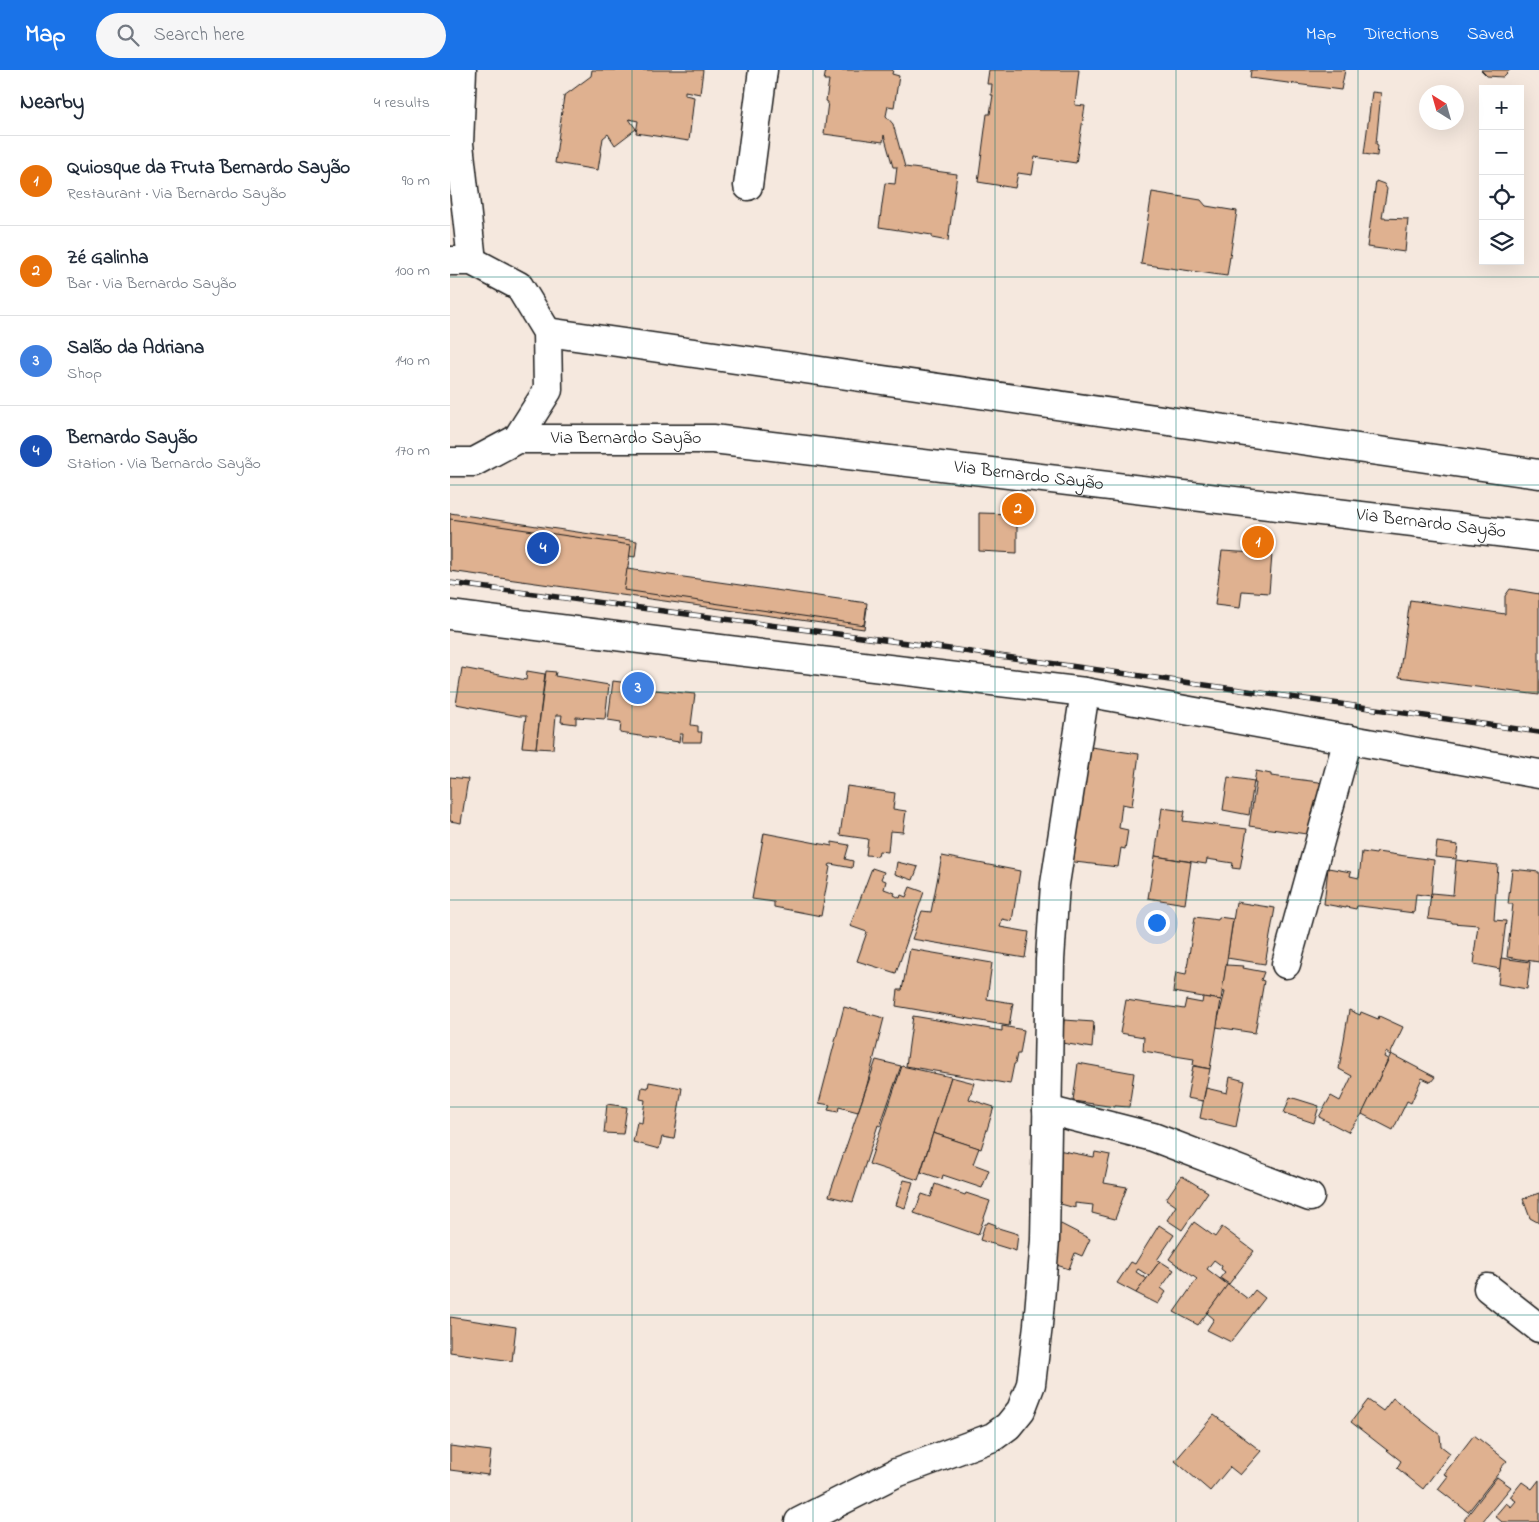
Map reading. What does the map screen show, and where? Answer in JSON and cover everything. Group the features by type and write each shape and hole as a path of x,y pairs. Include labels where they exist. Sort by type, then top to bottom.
{"street":[{"path":"450,462 474,462 517,439 548,390 547,332 519,286 461,261 459,144 462,70"},
{"path":"748,186 764,70"},
{"path":"547,332 1539,474"},
{"name":"Via Bernardo Sayão","path":"517,439 713,438 1539,537"},
{"path":"450,615 1086,692 1539,774"},
{"path":"799,1522 896,1473 993,1437 1008,1426 1021,1410 1031,1384 1038,1326 1044,1240 1050,960 1055,884 1086,692"},
{"path":"1286,964 1348,739"},
{"path":"1048,1110 1153,1137 1310,1197"},
{"path":"1488,1288 1539,1328"}],"building":[{"path":"592,70 703,70 700,94 685,91 685,95 694,97 689,141 636,133 638,121 629,119 636,129 615,145 608,134 603,138 598,170 555,163 564,96 591,76"},
{"path":"826,70 893,70 892,74 899,76 894,107 888,106 886,116 893,124 905,167 957,174 948,241 932,238 932,235 879,227 885,183 895,184 897,167 893,167 884,135 883,142 824,134 829,80 824,80"},
{"path":"989,70 1079,70 1075,105 1085,106 1076,163 1035,157 1032,175 1018,173 1015,188 978,182 987,114 990,114 993,95 991,95 992,84 987,84"},
{"path":"1251,70 1345,70 1341,90 1250,78"},
{"path":"1481,70 1510,70 1503,77 1487,76"},
{"path":"1372,92 1381,93 1376,144 1378,145 1377,156 1364,154"},
{"path":"1376,181 1384,184 1387,189 1382,218 1408,219 1405,252 1367,247"},
{"path":"1152,192 1201,200 1206,206 1237,211 1227,276 1141,264"},
{"path":"450,513 637,541 635,557 629,556 624,590 450,565"},
{"path":"979,513 1017,514 1017,553 979,551"},
{"path":"450,519 631,545 627,574 867,608 864,629 450,571"},
{"path":"1222,551 1272,554 1269,593 1242,591 1240,608 1215,605"},
{"path":"627,569 867,603 864,625 624,590"},
{"path":"1510,589 1539,594 1539,695 1399,677 1410,600 1505,614 1505,596"},
{"path":"462,668 526,680 527,671 545,674 536,748 522,747 526,716 456,704"},
{"path":"546,671 556,672 555,676 609,685 605,719 576,717 576,724 561,722 562,715 556,715 553,749 536,748"},
{"path":"613,681 636,684 635,688 695,694 691,725 698,726 698,732 702,732 701,742 682,742 683,734 680,734 679,742 620,733 621,722 608,720"},
{"path":"1091,747 1139,754 1132,806 1122,804 1119,828 1128,830 1125,849 1121,848 1118,867 1066,861 1080,769 1088,770"},
{"path":"1256,771 1271,774 1271,776 1319,782 1321,784 1314,835 1249,826 1256,783 1254,783"},
{"path":"450,777 468,779 461,823 450,821"},
{"path":"1228,777 1254,781 1249,815 1223,810"},
{"path":"847,786 895,793 893,809 906,811 903,832 890,831 888,852 879,851 878,856 866,855 868,839 840,835"},
{"path":"1162,808 1185,811 1183,821 1247,829 1240,869 1232,868 1233,863 1207,859 1206,864 1155,856"},
{"path":"764,833 832,846 832,842 849,845 845,859 853,861 852,868 829,865 821,916 774,907 774,902 752,899"},
{"path":"1437,842 1458,845 1456,859 1435,857"},
{"path":"1362,852 1376,854 1377,852 1434,860 1431,896 1416,894 1414,913 1360,906 1357,906 1356,909 1346,908 1324,904 1328,868 1351,872 1350,876 1359,878"},
{"path":"942,856 1020,871 1012,921 1002,919 1000,927 1029,932 1025,958 912,939 922,911 931,912"},
{"path":"1155,856 1191,862 1185,904 1148,898"},
{"path":"1456,860 1498,865 1494,920 1506,921 1500,969 1474,964 1478,925 1428,919 1431,893 1453,895"},
{"path":"897,862 918,867 913,880 895,874"},
{"path":"872,868 884,872 881,879 886,881 884,889 895,893 894,895 900,898 901,895 906,897 910,887 924,892 896,973 857,961 867,932 850,926"},
{"path":"1512,869 1539,872 1539,962 1507,957 1513,904 1508,904"},
{"path":"1236,902 1275,908 1265,964 1227,958"},
{"path":"1195,917 1218,920 1219,917 1233,919 1221,1000 1173,992 1176,972 1186,974"},
{"path":"910,949 992,963 987,999 1013,1003 1009,1026 896,1006 898,990 902,990"},
{"path":"1501,958 1530,962 1527,989 1498,984"},
{"path":"1226,965 1244,966 1243,968 1264,972 1261,980 1264,981 1255,1033 1216,1027 1225,992 1222,991"},
{"path":"1203,997 1221,1000 1210,1069 1193,1065 1194,1059 1143,1051 1144,1037 1120,1033 1126,1000 1184,1009 1186,1000 1202,1003"},
{"path":"844,1007 884,1018 858,1112 839,1107 838,1112 828,1110 830,1105 819,1103"},
{"path":"1349,1010 1360,1015 1361,1012 1378,1019 1379,1016 1403,1027 1390,1055 1386,1052 1384,1057 1388,1059 1363,1113 1348,1132 1319,1117 1331,1096 1340,1101 1352,1076 1339,1069"},
{"path":"913,1016 1002,1031 1002,1026 1024,1030 1020,1054 1017,1054 1010,1084 906,1066"},
{"path":"1064,1020 1094,1022 1092,1048 1062,1043"},
{"path":"1391,1054 1435,1077 1431,1082 1422,1078 1411,1103 1407,1101 1393,1130 1362,1114"},
{"path":"876,1060 901,1066 880,1126 878,1125 853,1202 829,1196"},
{"path":"1078,1063 1134,1073 1129,1107 1073,1101"},
{"path":"902,1066 951,1077 918,1180 869,1164"},
{"path":"1193,1066 1210,1069 1203,1101 1187,1098"},
{"path":"951,1077 974,1083 969,1099 994,1107 981,1149 933,1133"},
{"path":"1230,1077 1245,1081 1236,1127 1200,1118 1206,1088 1227,1093"},
{"path":"649,1082 682,1088 674,1139 662,1137 659,1149 633,1142 637,1122 642,1123 645,1100 640,1099 642,1087 648,1088"},
{"path":"1290,1097 1319,1106 1314,1123 1284,1113"},
{"path":"607,1104 627,1107 623,1134 604,1133"},
{"path":"933,1133 979,1148 973,1164 989,1170 982,1188 943,1175 942,1179 921,1172"},
{"path":"1058,1150 1094,1157 1095,1152 1110,1155 1104,1183 1127,1187 1115,1219 1092,1213 1093,1205 1075,1203 1075,1208 1050,1201"},
{"path":"1182,1176 1208,1192 1182,1230 1167,1220 1176,1206 1166,1199"},
{"path":"904,1180 913,1182 905,1208 896,1205"},
{"path":"935,1184 965,1195 966,1193 990,1201 978,1235 914,1213 922,1194 931,1197"},
{"path":"1539,1193 1539,1223 1530,1218 1523,1199"},
{"path":"988,1222 996,1225 995,1227 1018,1234 1016,1251 980,1240 985,1224"},
{"path":"1057,1222 1090,1239 1082,1256 1075,1253 1069,1269 1044,1261"},
{"path":"1194,1222 1215,1237 1222,1227 1254,1251 1229,1284 1220,1278 1225,1272 1221,1269 1222,1266 1214,1260 1207,1269 1228,1285 1198,1325 1174,1312 1197,1279 1169,1259"},
{"path":"1159,1225 1174,1235 1157,1260 1160,1261 1149,1276 1138,1269 1136,1272 1147,1279 1136,1293 1117,1283 1131,1262 1135,1264"},
{"path":"1160,1261 1174,1270 1161,1288 1166,1292 1158,1304 1136,1293"},
{"path":"1228,1284 1248,1299 1255,1290 1265,1298 1231,1342 1207,1330 1214,1319 1207,1313"},
{"path":"450,1317 516,1327 512,1361 450,1352"},
{"path":"1393,1398 1440,1435 1441,1446 1450,1453 1423,1489 1397,1468 1401,1461 1351,1422 1368,1400 1383,1411"},
{"path":"1214,1415 1261,1451 1240,1475 1230,1467 1210,1491 1175,1461"},
{"path":"1474,1435 1507,1461 1468,1512 1438,1489 1448,1476 1444,1474"},
{"path":"450,1446 491,1451 488,1475 450,1470"},
{"path":"1497,1477 1511,1487 1482,1522 1467,1522 1464,1520"},
{"path":"1539,1480 1539,1522 1502,1522 1495,1516 1506,1503 1511,1507 1516,1501 1510,1497 1522,1482 1532,1489"}],"railway":[{"path":"450,583 907,643 1539,732"}],"place":[{"name":"Zé Galinha","path":"1018,509"},
{"name":"Quiosque da Fruta Bernardo Sayão","path":"1258,542"},
{"name":"Bernardo Sayão","path":"543,548"},
{"name":"Salão da Adriana","path":"638,688"}]}
